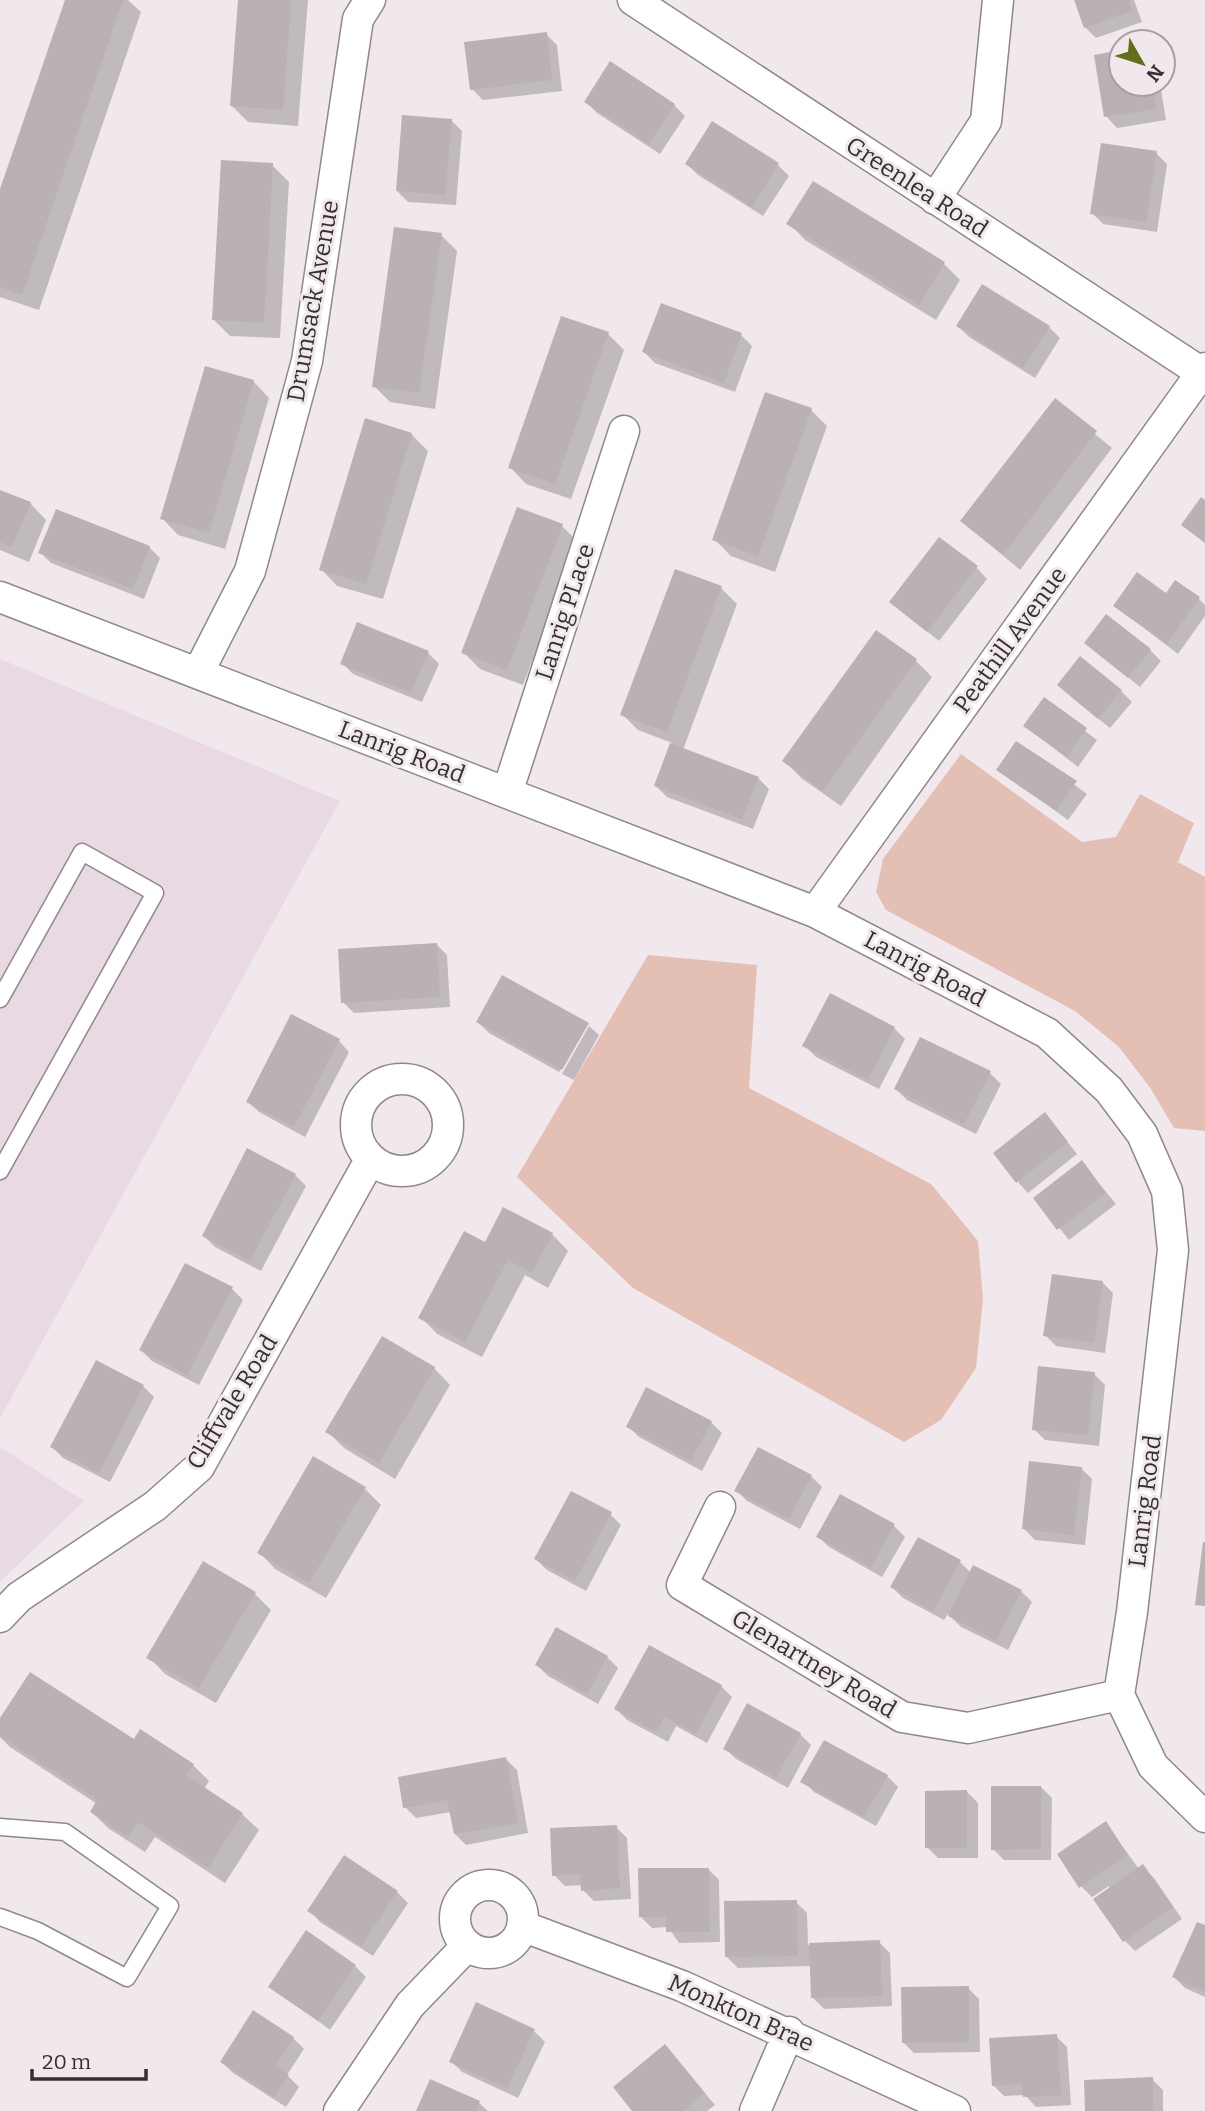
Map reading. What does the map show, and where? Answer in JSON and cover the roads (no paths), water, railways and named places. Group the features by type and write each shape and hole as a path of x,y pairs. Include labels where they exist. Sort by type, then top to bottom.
{"street":[{"name":"Drumsack Avenue","path":"198,673 250,570 307,361 358,19 370,0"},
{"name":"Greenlea Road","path":"633,0 935,199 1204,370"},
{"path":"935,199 986,121 998,0"},
{"name":"Peathill Avenue","path":"815,912 1204,370"},
{"name":"Lanrig PLace","path":"507,793 624,431"},
{"name":"Lanrig Road","path":"0,597 815,912 1047,1033 1109,1090 1142,1134 1167,1191 1173,1250 1132,1612 1119,1695"},
{"name":"Cliffvale Road","path":"0,1617 19,1597 155,1506 199,1467 370,1160"},
{"name":"Glenartney Road","path":"720,1507 682,1585 902,1717 968,1728 1119,1695"},
{"path":"1119,1695 1153,1766 1205,1817"},
{"path":"484,1885 506,1890 520,1906 522,1926 512,1944 501,1951 479,1952 467,1946 459,1937 454,1922 458,1903 472,1889 484,1885"},
{"name":"Monkton Brae","path":"522,1926 682,1986 789,2032 955,2111"},
{"path":"339,2111 410,2005 467,1946"},
{"path":"755,2111 789,2032"}],"lane":[{"path":"0,999 82,852 155,893 0,1171"},
{"path":"0,1827 65,1832 170,1906 127,1978 38,1931 0,1917"}]}
